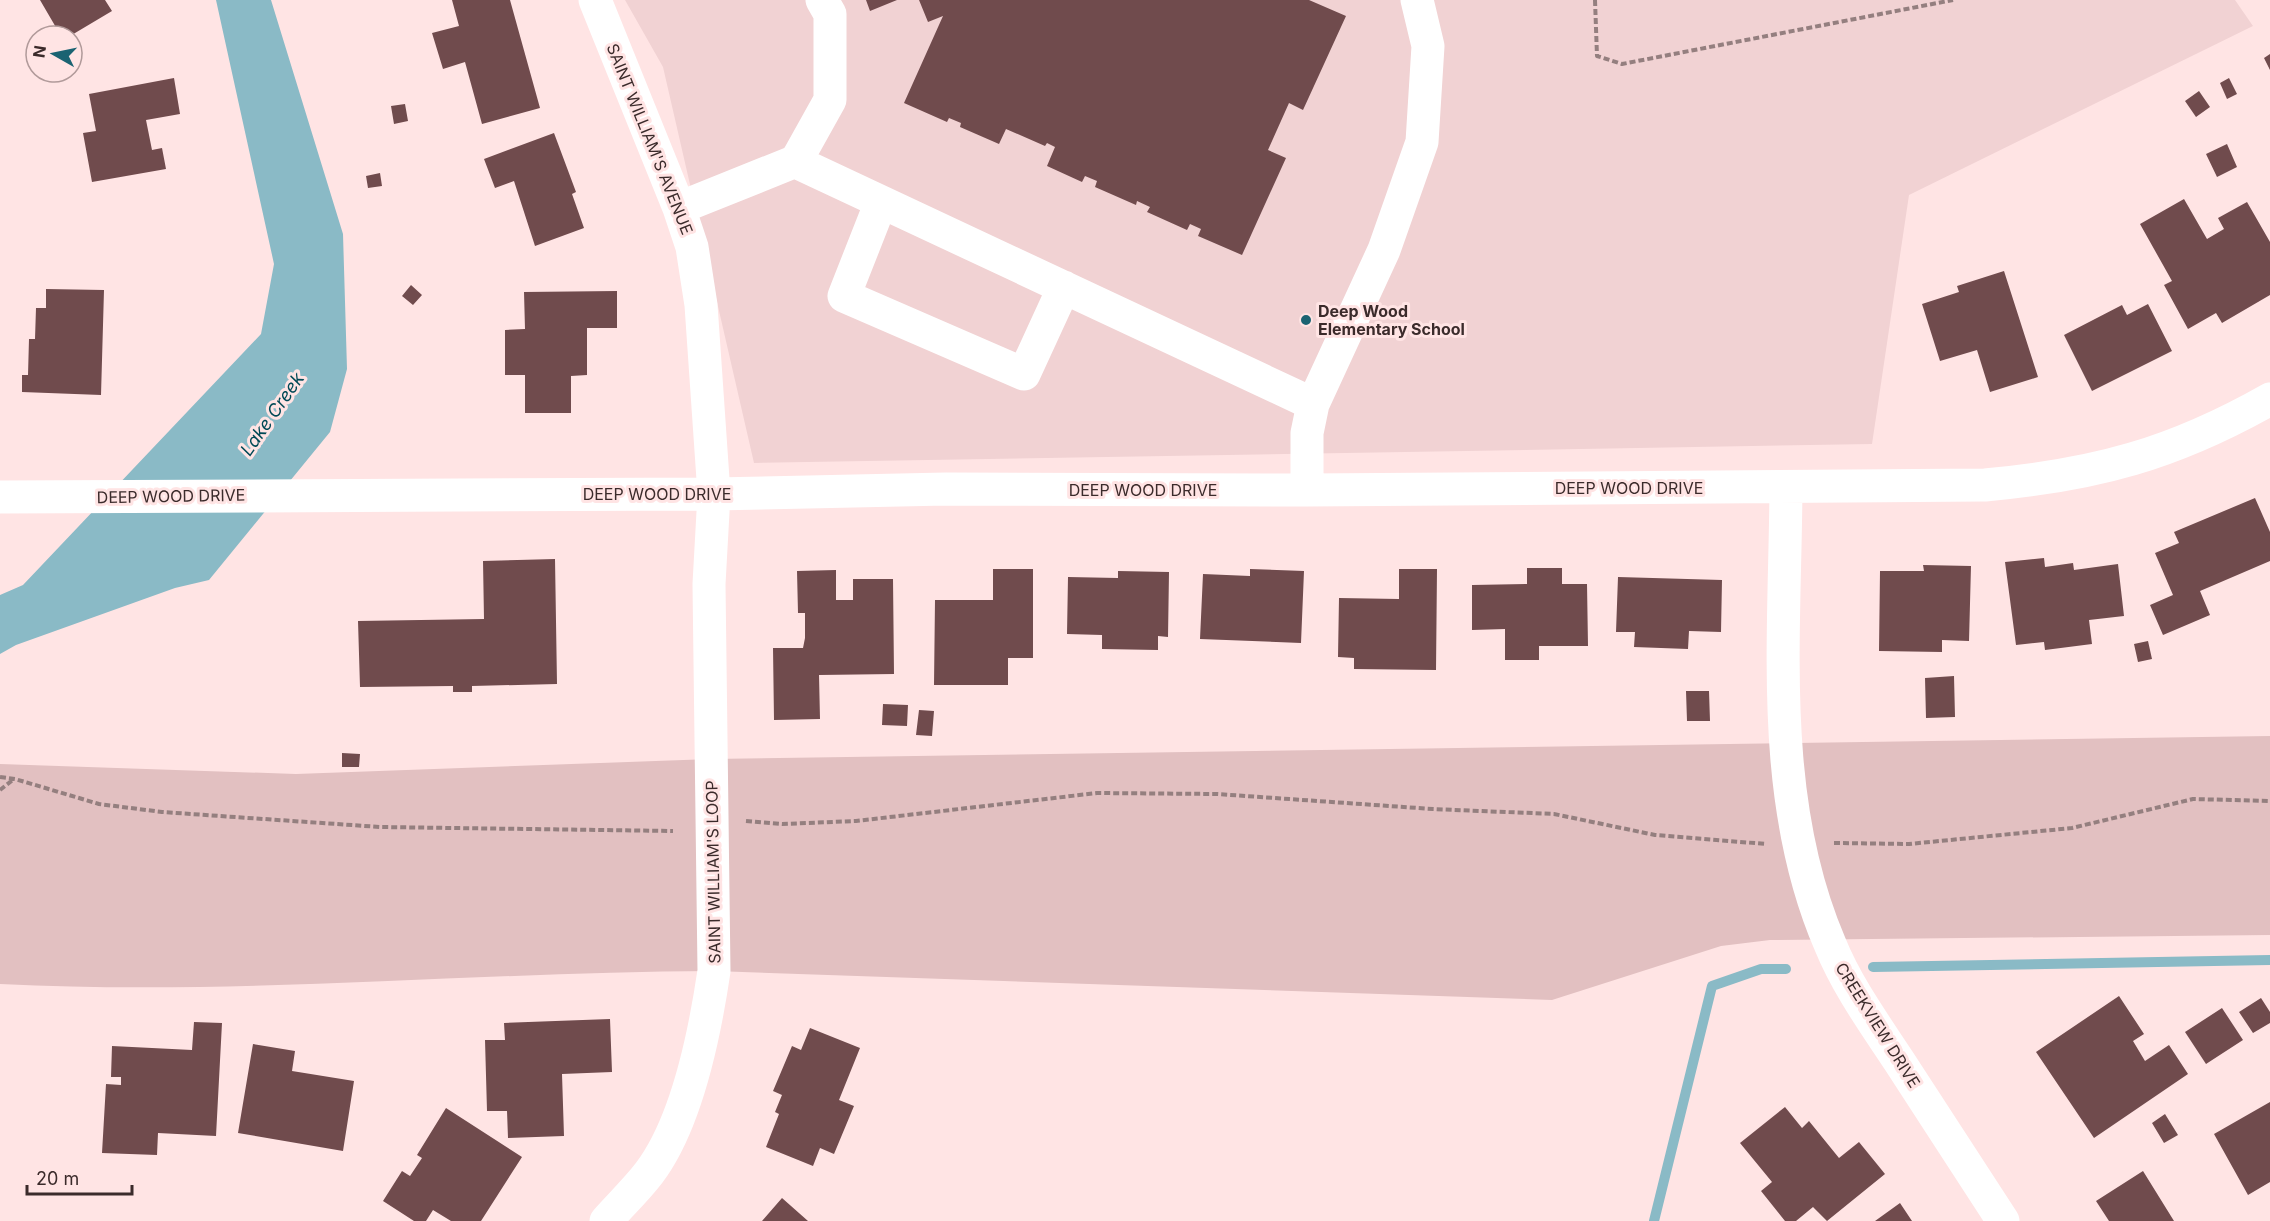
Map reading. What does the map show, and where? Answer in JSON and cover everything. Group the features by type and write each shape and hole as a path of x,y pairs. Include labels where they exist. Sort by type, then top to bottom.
{"street":[{"name":"SAINT WILLIAM'S AVENUE","path":"595,0 679,208 692,247 701,305 714,494"},
{"path":"679,208 794,161 830,100 830,14 822,0"},
{"path":"1307,490 1307,433 1313,404 1384,250 1422,142 1428,46 1417,0"},
{"path":"794,161 1313,404"},
{"path":"881,202 844,296 1024,374 1064,287"},
{"name":"DEEP WOOD DRIVE","path":"0,497 714,494 946,489 1307,490 1984,485 2046,479 2134,460 2186,441 2270,399"},
{"name":"CREEKVIEW DRIVE","path":"1786,487 1785,735 1796,837 1810,894 1830,946 1856,994 2003,1221"},
{"name":"SAINT WILLIAM'S LOOP","path":"606,1221 649,1172 679,1115 706,1024 714,971 710,584 714,494"}],"path":[{"path":"1595,0 1597,56 1622,64 1953,0"},
{"path":"0,777 15,779 99,804 162,812 380,826 673,831"},
{"path":"0,790 15,779"},
{"path":"738,821 782,824 856,820 1097,793 1217,794 1422,808 1554,814 1655,835 1769,844"},
{"path":"1827,843 1909,844 2072,828 2193,799 2270,801"}],"shaded area":[{"name":"Deep Wood Elementary School","path":"625,0 2235,0 2253,26 1909,195 1872,444 754,463 663,67"},
{"path":"2270,736 2270,935 1770,940 1721,946 1552,1000 714,971 178,987 0,984 0,764 296,774 711,759"}],"water":[{"name":"Lake Creek","path":"216,0 271,0 343,234 347,369 330,432 209,580 175,588 16,645 0,654 0,595 23,585 261,334 274,264"}],"building":[{"path":"40,0 105,0 112,11 84,28 84,24 54,24"},
{"path":"452,0 510,0 540,108 482,124 465,62 443,69 432,33 459,26"},
{"path":"866,0 897,0 870,11"},
{"path":"919,0 1309,0 1346,16 1303,110 1289,103 1268,150 1286,158 1242,255 1198,236 1201,229 1190,224 1187,230 1147,212 1150,207 1137,201 1136,205 1095,187 1097,181 1085,176 1082,182 1047,166 1055,147 1047,143 1045,146 1006,129 999,144 960,127 961,123 949,118 947,122 904,103 943,16 928,22"},
{"path":"2270,54 2270,70 2264,58"},
{"path":"174,78 180,114 146,120 152,150 162,148 166,169 92,182 83,133 96,131 89,94"},
{"path":"2229,78 2237,94 2227,99 2220,83"},
{"path":"2199,91 2210,107 2196,117 2185,101"},
{"path":"405,104 408,121 394,124 391,106"},
{"path":"554,133 576,192 572,194 584,228 535,246 514,181 495,188 484,159"},
{"path":"2227,144 2237,167 2217,177 2206,154"},
{"path":"380,173 382,186 368,188 366,176"},
{"path":"2184,199 2207,239 2224,229 2218,218 2247,202 2270,242 2270,295 2222,323 2216,313 2188,329 2164,285 2172,281 2140,224"},
{"path":"2004,271 2038,377 1990,392 1977,350 1940,361 1922,304 1959,292 1957,286"},
{"path":"411,285 422,295 413,305 402,296"},
{"path":"46,289 104,290 101,395 22,392 22,375 28,375 29,339 35,339 36,308 46,308"},
{"path":"617,291 617,328 587,328 587,375 571,376 571,413 525,413 525,375 505,375 505,330 525,329 524,292"},
{"path":"2148,304 2172,351 2092,391 2064,335 2122,305 2127,315"},
{"path":"2255,498 2270,532 2270,561 2200,591 2210,615 2163,635 2150,605 2173,595 2155,553 2179,543 2174,532"},
{"path":"2044,558 2045,567 2073,563 2074,570 2118,564 2124,616 2089,620 2092,644 2045,650 2044,642 2016,645 2005,562"},
{"path":"555,559 557,684 472,686 472,692 453,692 453,686 360,687 358,621 484,619 483,561"},
{"path":"1923,565 1971,566 1969,641 1942,640 1942,652 1879,651 1880,571 1924,571"},
{"path":"1527,568 1562,568 1562,584 1587,584 1588,646 1539,646 1539,660 1505,660 1505,629 1472,630 1472,585 1527,584"},
{"path":"993,569 1033,569 1033,658 1008,658 1008,685 934,685 935,600 993,600"},
{"path":"1250,569 1304,571 1301,643 1200,639 1203,574 1250,576"},
{"path":"1399,569 1437,569 1436,670 1354,669 1354,658 1338,657 1339,598 1399,599"},
{"path":"836,570 836,600 853,600 853,579 893,579 894,674 819,675 820,719 774,720 773,648 803,648 805,638 805,613 798,613 797,571"},
{"path":"1118,571 1169,572 1168,637 1158,636 1158,650 1102,649 1102,635 1067,634 1068,577 1118,578"},
{"path":"1618,577 1722,580 1721,632 1689,631 1688,649 1634,647 1635,632 1616,632"},
{"path":"2148,641 2152,659 2138,662 2134,644"},
{"path":"1954,676 1955,717 1926,718 1925,678"},
{"path":"1686,691 1709,691 1710,721 1687,721"},
{"path":"883,704 908,705 907,726 882,725"},
{"path":"919,710 934,711 932,736 916,735"},
{"path":"342,753 360,754 359,767 342,767"},
{"path":"2119,996 2144,1034 2133,1041 2145,1061 2169,1045 2188,1074 2094,1138 2036,1052"},
{"path":"2261,998 2270,1012 2270,1023 2253,1033 2239,1012"},
{"path":"2222,1008 2243,1040 2206,1064 2185,1032"},
{"path":"610,1019 612,1072 562,1074 564,1136 508,1138 507,1111 487,1111 485,1040 505,1040 504,1023"},
{"path":"194,1022 222,1023 216,1136 158,1133 157,1155 102,1153 106,1084 121,1085 121,1077 111,1077 112,1046 192,1050"},
{"path":"810,1028 860,1048 839,1100 854,1106 834,1154 820,1148 813,1166 766,1147 779,1114 775,1112 782,1095 773,1091 792,1046 801,1050"},
{"path":"253,1044 295,1051 292,1071 354,1081 343,1151 238,1133"},
{"path":"2270,1102 2270,1182 2248,1195 2214,1134"},
{"path":"1785,1107 1802,1128 1809,1121 1839,1158 1859,1142 1885,1174 1827,1221 1813,1207 1796,1221 1785,1221 1761,1191 1772,1182 1740,1143"},
{"path":"446,1108 522,1157 481,1221 451,1221 433,1210 426,1221 414,1221 383,1201 402,1171 410,1176 422,1158 417,1155"},
{"path":"2165,1114 2178,1135 2164,1143 2152,1123"},
{"path":"2143,1171 2174,1221 2109,1221 2096,1201"},
{"path":"782,1198 808,1221 762,1221"},
{"path":"1900,1203 1912,1221 1875,1221"}],"waterway":[{"path":"1873,967 2270,960"},
{"path":"1654,1221 1712,986 1761,969 1786,969"}],"place":[{"name":"Deep Wood Elementary School","path":"1306,320"}]}
